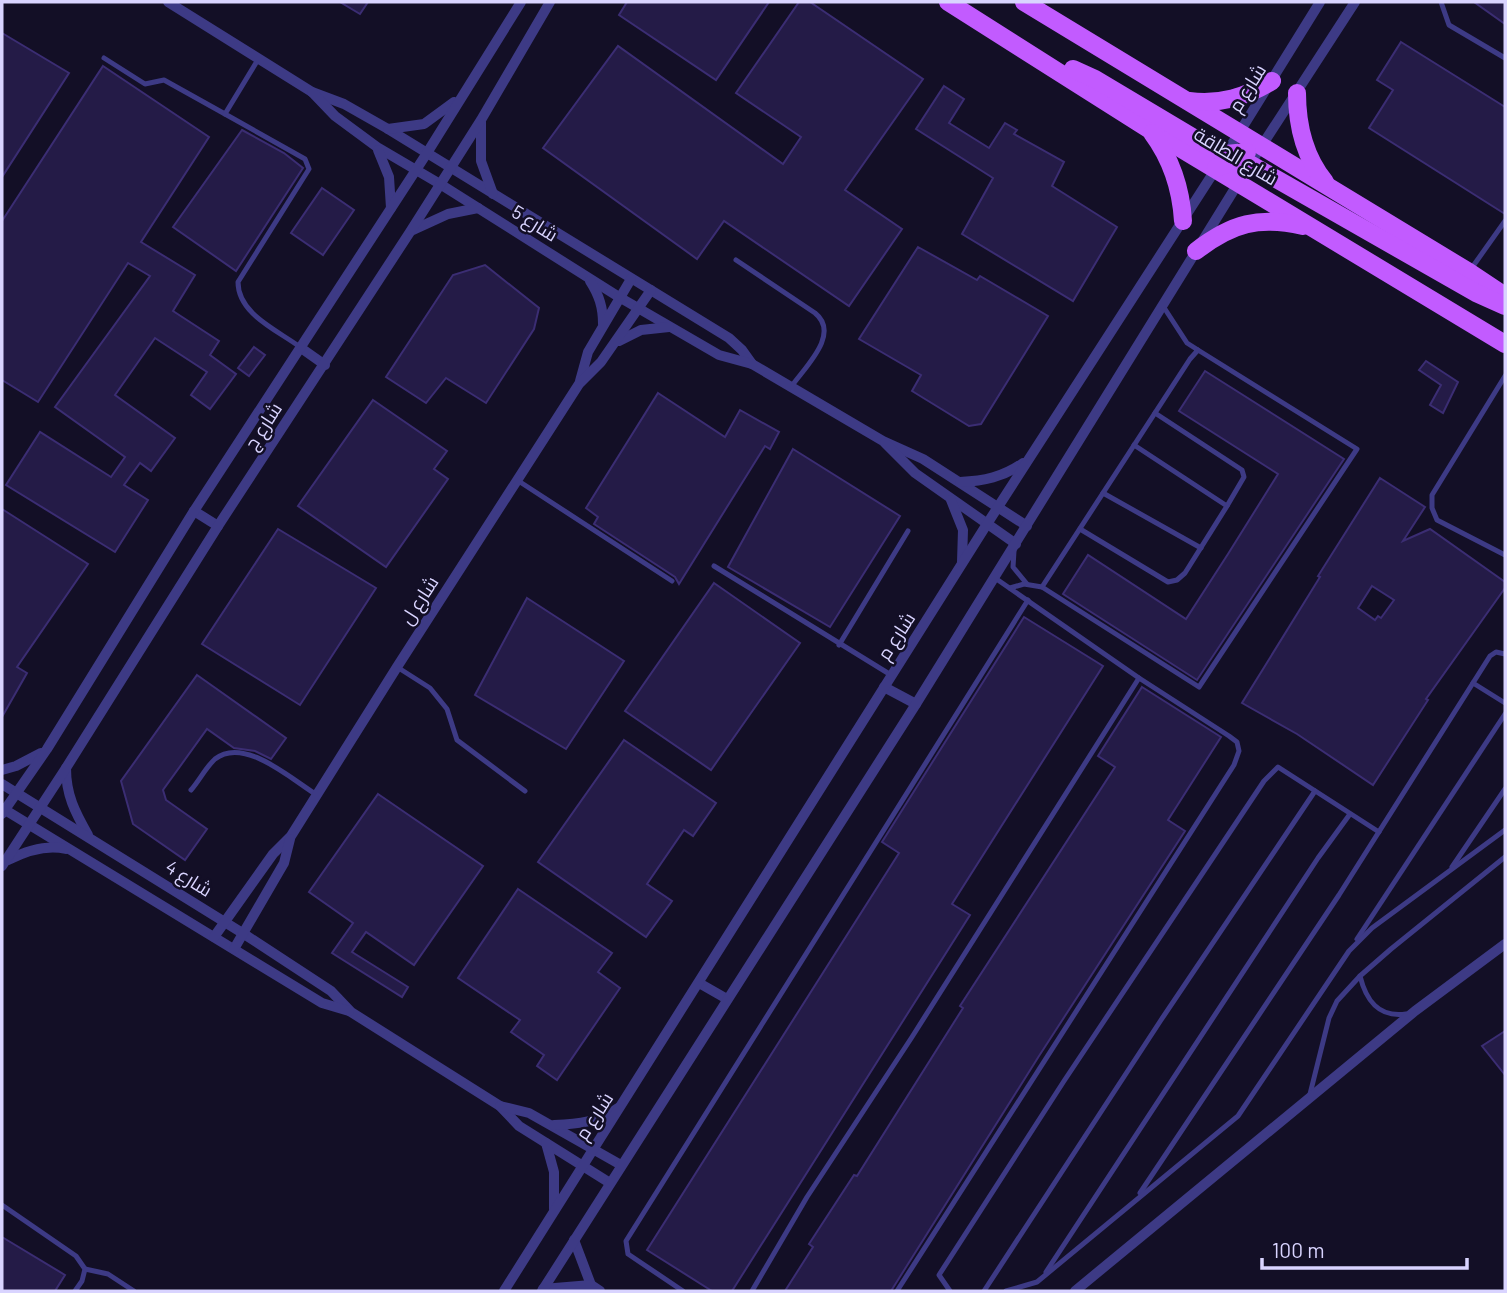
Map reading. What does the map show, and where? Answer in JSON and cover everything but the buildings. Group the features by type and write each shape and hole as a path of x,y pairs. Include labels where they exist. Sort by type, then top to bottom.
{"main road":[{"name":"شارع الطاقة","path":"948,2 1150,130 1221,161 1240,182 1505,344"},
{"name":"شارع الطاقة","path":"1024,2 1505,296"},
{"path":"1009,39 1095,79 1209,147 1221,161 1250,164 1476,293 1505,306"},
{"path":"1183,100 1221,102 1256,91 1272,80"},
{"path":"1297,93 1301,135 1313,164 1332,190"},
{"path":"1150,130 1164,150 1174,173 1183,221"},
{"path":"1221,161 1261,147"},
{"path":"1196,251 1215,236 1256,221 1279,221 1320,231"}],"street":[{"name":"شارع 5","path":"168,2 312,92 344,104 388,129 729,338 752,364"},
{"name":"شارع ج","path":"3,811 47,749 194,511 427,153 521,2"},
{"name":"شارع ج","path":"3,864 218,526 410,232 481,120 550,2"},
{"name":"شارع م","path":"503,1291 624,1104 998,506 1183,221 1320,2"},
{"path":"542,1290 916,704 1250,164 1355,2"},
{"name":"شارع 5","path":"312,92 335,116 377,147 619,297 719,355 752,364 883,441 913,453 1027,526"},
{"path":"388,129 424,124 462,96"},
{"path":"481,120 481,161 493,194"},
{"path":"377,147 389,177 391,209"},
{"path":"410,232 448,214 478,208"},
{"path":"580,271 591,282 598,295 603,310 603,325"},
{"name":"شارع ل","path":"579,384 588,352 631,278"},
{"name":"شارع ل","path":"214,937 273,854 291,836 579,384 613,345 651,290"},
{"path":"613,345 641,330 672,327"},
{"path":"301,348 325,365"},
{"name":"شارع 5","path":"883,441 907,466 1016,544"},
{"path":"960,482 996,477 1028,460"},
{"path":"950,497 963,530 962,565"},
{"path":"194,511 218,526"},
{"path":"884,687 916,704"},
{"path":"2,770 32,759 47,749"},
{"path":"66,768 70,803 89,837"},
{"name":"شارع 4","path":"2,784 226,922 331,991 351,1012 500,1106 519,1126 610,1183"},
{"name":"شارع 4","path":"3,811 74,851 322,1003 351,1012"},
{"name":"شارع ل","path":"234,949 284,863 291,836"},
{"path":"3,864 22,853 41,848 74,851"},
{"path":"1075,1291 1415,1011 1505,944"},
{"path":"699,983 727,999"},
{"path":"553,1125 598,1119 624,1104"},
{"name":"شارع 4","path":"500,1106 530,1113 621,1165"},
{"path":"546,1143 556,1186 554,1214"},
{"path":"542,1290 595,1288 574,1240"}],"lane":[{"path":"1441,2 1449,26 1505,58"},
{"path":"104,58 145,84 164,80 305,159 309,169 238,282 241,301 246,308 301,348"},
{"path":"225,114 259,58"},
{"path":"1469,272 1505,221"},
{"path":"736,260 816,313 825,324 826,335 822,344 791,387"},
{"path":"1010,588 1016,585 1042,587 1199,687 1357,449 1187,343 1163,306"},
{"path":"1042,587 1198,350"},
{"path":"1505,376 1432,495 1432,508 1437,520 1505,555"},
{"path":"1080,529 1168,582 1177,580 1185,573 1244,477 1242,470 1155,412"},
{"path":"1134,445 1227,506"},
{"path":"517,480 672,581"},
{"path":"1103,493 1201,548"},
{"path":"839,645 908,531"},
{"path":"1016,544 1013,567 1028,585"},
{"path":"714,566 891,675"},
{"path":"897,1291 1234,765 1239,751 1237,741 1139,678 995,578"},
{"path":"683,1291 628,1254 626,1241 1028,600"},
{"path":"1137,1198 1379,832 1473,682 1493,654 1505,654"},
{"path":"397,667 430,688 447,709 457,740 525,791"},
{"path":"752,1291 807,1196 912,1037 1139,678"},
{"path":"1473,682 1505,704"},
{"path":"1006,1291 1037,1282 1238,1116 1505,714"},
{"path":"191,790 215,759 234,751 251,753 317,795"},
{"path":"950,1291 939,1275 1063,1082 1264,781 1278,767 1379,832"},
{"path":"1450,872 1505,789"},
{"path":"984,1291 1315,791"},
{"path":"1042,1278 1310,870 1350,814"},
{"path":"1349,951 1372,928 1505,830"},
{"path":"1310,1097 1329,1018 1337,1001 1360,976 1505,857"},
{"path":"1360,976 1369,1001 1379,1010 1391,1015 1415,1011"},
{"path":"2,1205 76,1256 85,1269 108,1274 134,1291"},
{"path":"75,1291 82,1281 85,1269"}]}
